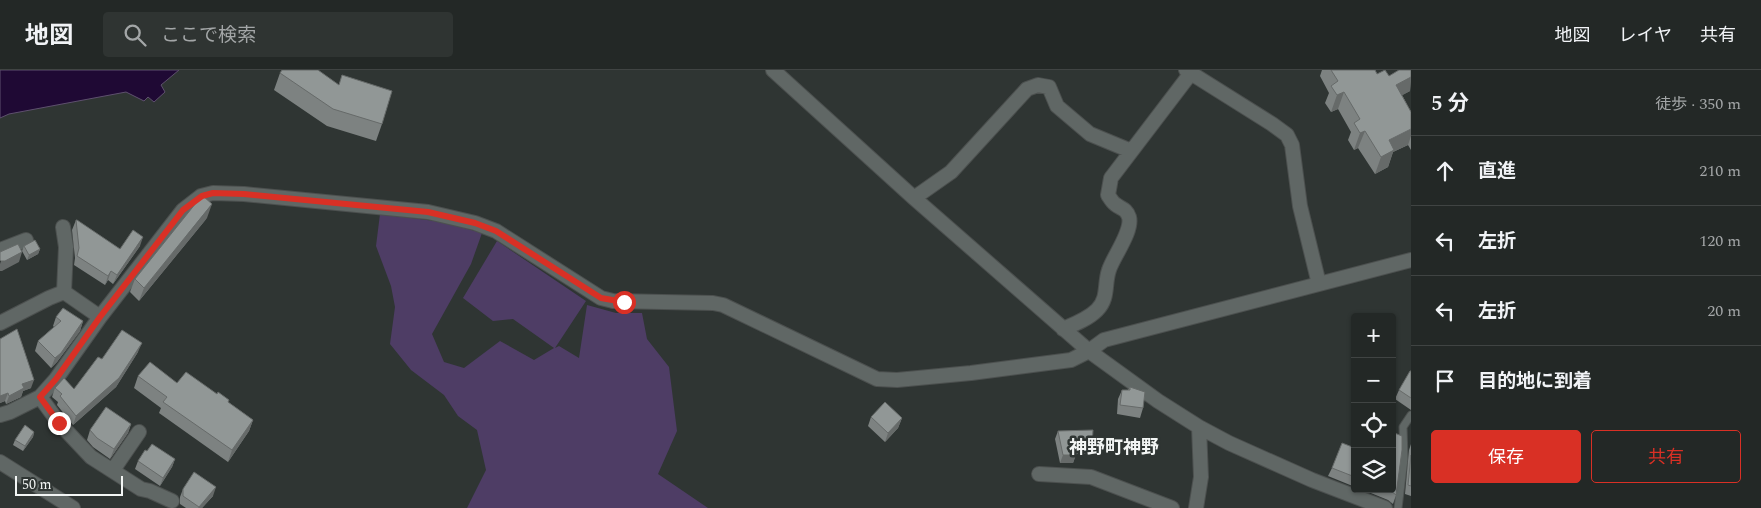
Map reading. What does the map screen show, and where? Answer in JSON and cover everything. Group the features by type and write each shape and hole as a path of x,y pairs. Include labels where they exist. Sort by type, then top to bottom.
{"street":[{"path":"773,70 914,198 1089,351 1158,401 1199,427 1229,443 1312,480 1385,508"},
{"path":"1064,329 1080,322 1098,310 1106,296 1109,269 1119,252 1128,227 1129,218 1125,209 1114,204 1108,195 1108,186 1111,178 1189,72 1287,135 1292,145 1300,206 1319,284"},
{"path":"914,198 951,172 1028,90 1038,85 1049,87 1057,106 1090,134 1131,152"},
{"path":"0,415 40,397 71,359 100,317 183,210 202,196 213,193 244,194 428,212 475,223 496,231 601,298 613,301 713,303 723,305 877,379 897,380 989,371 1071,360 1089,351 1104,340 1411,260"},
{"path":"63,227 66,247 64,292"},
{"path":"0,250 26,240"},
{"path":"64,292 100,317"},
{"path":"1,321 64,292"},
{"path":"40,397 59,423 91,457 141,489 172,501"},
{"path":"1196,508 1200,477 1199,427"},
{"path":"113,470 139,432"},
{"path":"0,462 73,508"},
{"path":"1039,474 1091,477 1172,508"}],"lane":[{"path":"1398,508 1404,459 1403,427 1411,415"}],"shaded area":[{"path":"0,70 179,70 161,85 165,92 154,102 148,97 144,101 126,92 9,114 0,118"},
{"path":"380,214 443,222 482,233 471,264 432,334 444,362 464,368 500,341 534,360 554,348 513,319 493,321 463,298 497,241 586,301 555,348 559,346 579,358 587,305 616,313 642,313 647,339 669,367 677,431 658,474 708,508 467,508 486,470 477,430 458,416 444,395 411,370 390,344 395,307 391,286 376,246"}],"building":[{"path":"282,70 318,70 339,85 342,75 392,91 382,124 333,109 280,73"},
{"path":"1331,70 1375,70 1377,74 1385,70 1389,76 1399,70 1411,70 1411,77 1396,85 1411,112 1411,129 1389,140 1394,150 1381,157 1365,131 1360,133 1354,123 1360,119 1344,92 1337,95 1331,86 1338,81"},
{"path":"203,196 212,204 144,288 135,279"},
{"path":"76,220 120,249 133,230 143,237 117,275 111,271 108,276 77,256 79,248"},
{"path":"35,240 40,249 29,255 24,246"},
{"path":"18,244 22,252 5,261 0,260 0,252"},
{"path":"63,308 83,321 61,353 55,358 38,341 61,321 56,317"},
{"path":"17,329 34,380 22,384 24,388 9,396 8,393 0,396 0,339"},
{"path":"122,330 142,343 119,378 76,416 60,396 62,394 55,388 64,378 74,389 98,357 102,359"},
{"path":"150,362 177,383 186,372 217,394 218,392 229,400 228,402 253,420 232,450 163,402 167,397 138,376"},
{"path":"1411,371 1411,398 1399,390"},
{"path":"1130,387 1145,392 1143,408 1120,405 1122,390 1130,390"},
{"path":"885,402 902,418 888,433 871,417"},
{"path":"106,407 131,424 114,449 97,438 90,430"},
{"path":"25,425 34,432 25,446 15,440"},
{"path":"1093,430 1092,446 1076,446 1076,455 1063,455 1058,431"},
{"path":"1396,434 1402,436 1402,450 1396,495 1394,493 1396,493"},
{"path":"1342,443 1351,446 1351,475 1332,468"},
{"path":"152,444 175,459 163,478 138,461 145,450 147,451"},
{"path":"1411,455 1411,486 1408,485"},
{"path":"194,472 216,487 199,507 183,496 183,489"}],"district":[{"name":"神野町神野","path":"1114,447"}],"route":[{"path":"59,423 40,397 56,379 100,317 183,210 194,200 213,193 244,194 428,212 475,223 496,231 601,298 624,302"}]}
